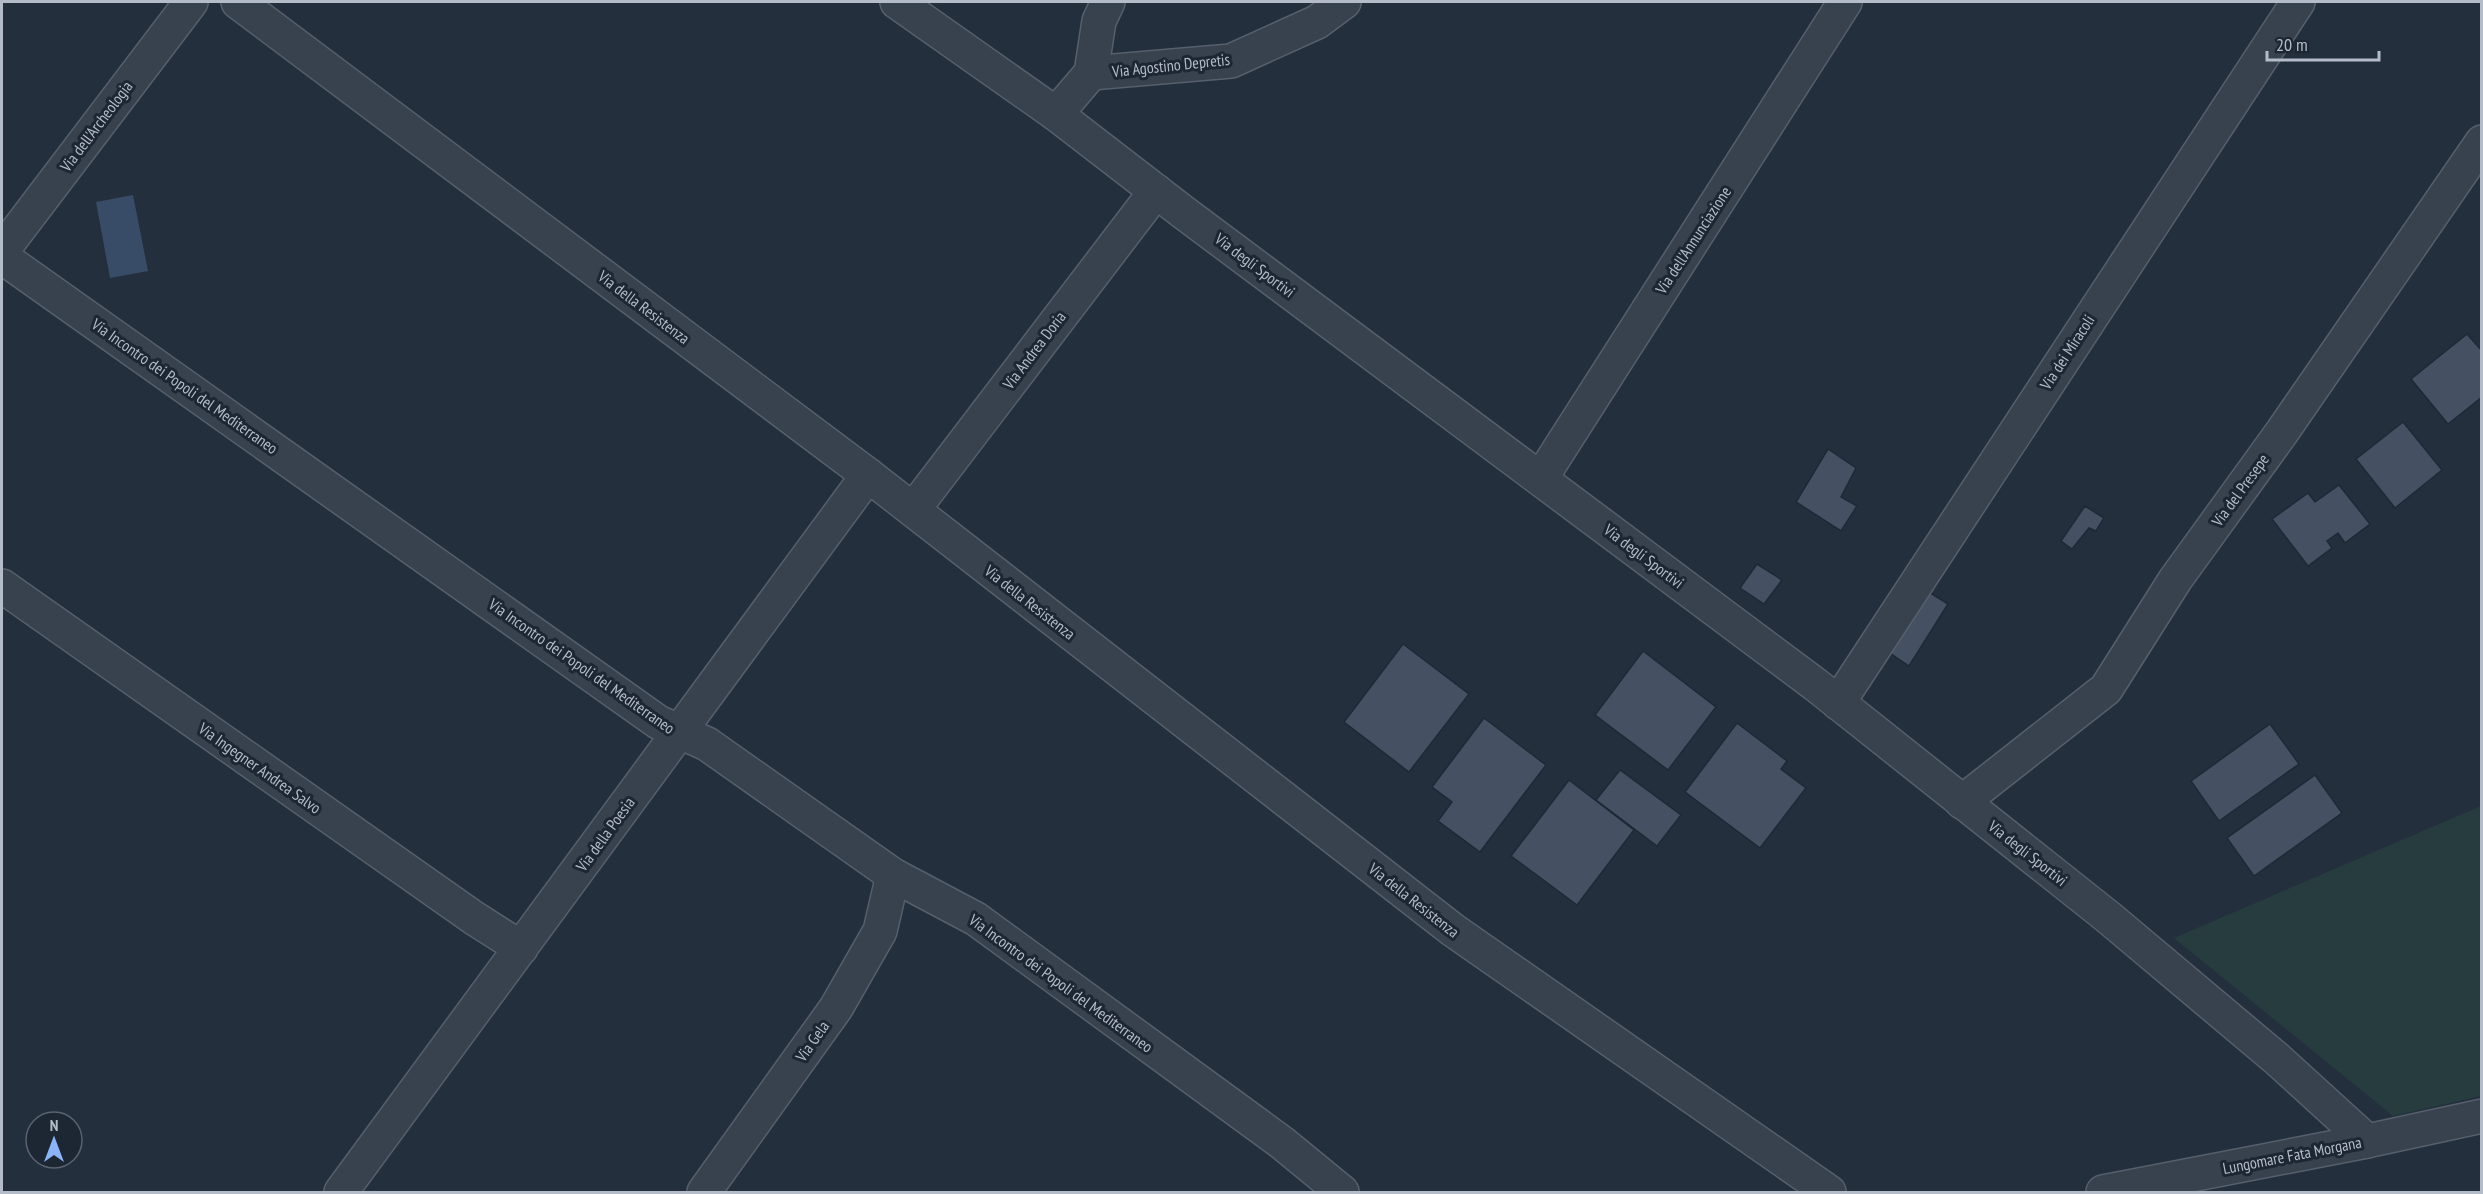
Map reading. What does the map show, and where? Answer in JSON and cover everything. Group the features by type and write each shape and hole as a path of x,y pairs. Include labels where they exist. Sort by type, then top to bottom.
{"street":[{"name":"Via dell'Archeologia","path":"2,251 191,2"},
{"name":"Via della Resistenza","path":"238,2 868,475 1453,930 1829,1192"},
{"name":"Via degli Sportivi","path":"897,2 1056,114 1838,703 2108,917 2260,1044 2367,1141"},
{"path":"1056,114 1091,73 1099,21 1108,2"},
{"name":"Via Agostino Depretis","path":"1091,73 1231,61 1317,22 1344,2"},
{"name":"Via dell'Annunciazione","path":"1541,478 1845,2"},
{"name":"Via dei Miracoli","path":"1838,703 2298,2"},
{"name":"Via del Presepe","path":"1962,802 2106,689 2175,580 2282,432 2481,142"},
{"name":"Via Andrea Doria","path":"913,510 1156,191"},
{"name":"Via Incontro dei Popoli del Mediterraneo","path":"2,257 658,722 707,744 893,875 976,919 1281,1142 1342,1192"},
{"name":"Via della Poesia","path":"341,1192 868,475"},
{"name":"Via Ingegner Andrea Salvo","path":"2,586 474,918 521,948"},
{"name":"Via Gela","path":"704,1192 836,1008 880,931 893,875"},
{"name":"Lungomare Fata Morgana","path":"2103,1192 2367,1141 2481,1116"}],"green space":[{"path":"2481,806 2481,1096 2393,1116 2174,938"}],"water":[{"path":"133,195 148,271 110,278 96,202"}],"building":[{"path":"2467,334 2482,351 2482,397 2448,424 2411,379"},
{"path":"2403,422 2442,470 2395,508 2356,459"},
{"path":"1828,449 1856,468 1841,497 1857,506 1841,531 1796,502"},
{"path":"2339,485 2370,524 2345,543 2338,533 2327,541 2332,548 2308,566 2272,519 2308,493 2315,502"},
{"path":"2085,506 2104,518 2096,531 2089,528 2072,549 2061,541"},
{"path":"1757,564 1782,580 1764,604 1740,588"},
{"path":"1921,587 1948,604 1909,666 1881,647"},
{"path":"1403,644 1469,694 1409,772 1344,722"},
{"path":"1643,651 1716,707 1668,770 1595,715"},
{"path":"1484,718 1546,765 1480,852 1438,821 1452,802 1432,787"},
{"path":"1737,723 1787,761 1781,769 1806,788 1760,848 1685,792"},
{"path":"2270,724 2299,764 2219,821 2191,781"},
{"path":"1620,770 1681,815 1657,846 1596,800"},
{"path":"2315,775 2342,813 2254,876 2227,838"},
{"path":"1569,780 1634,830 1577,905 1511,856"}]}
